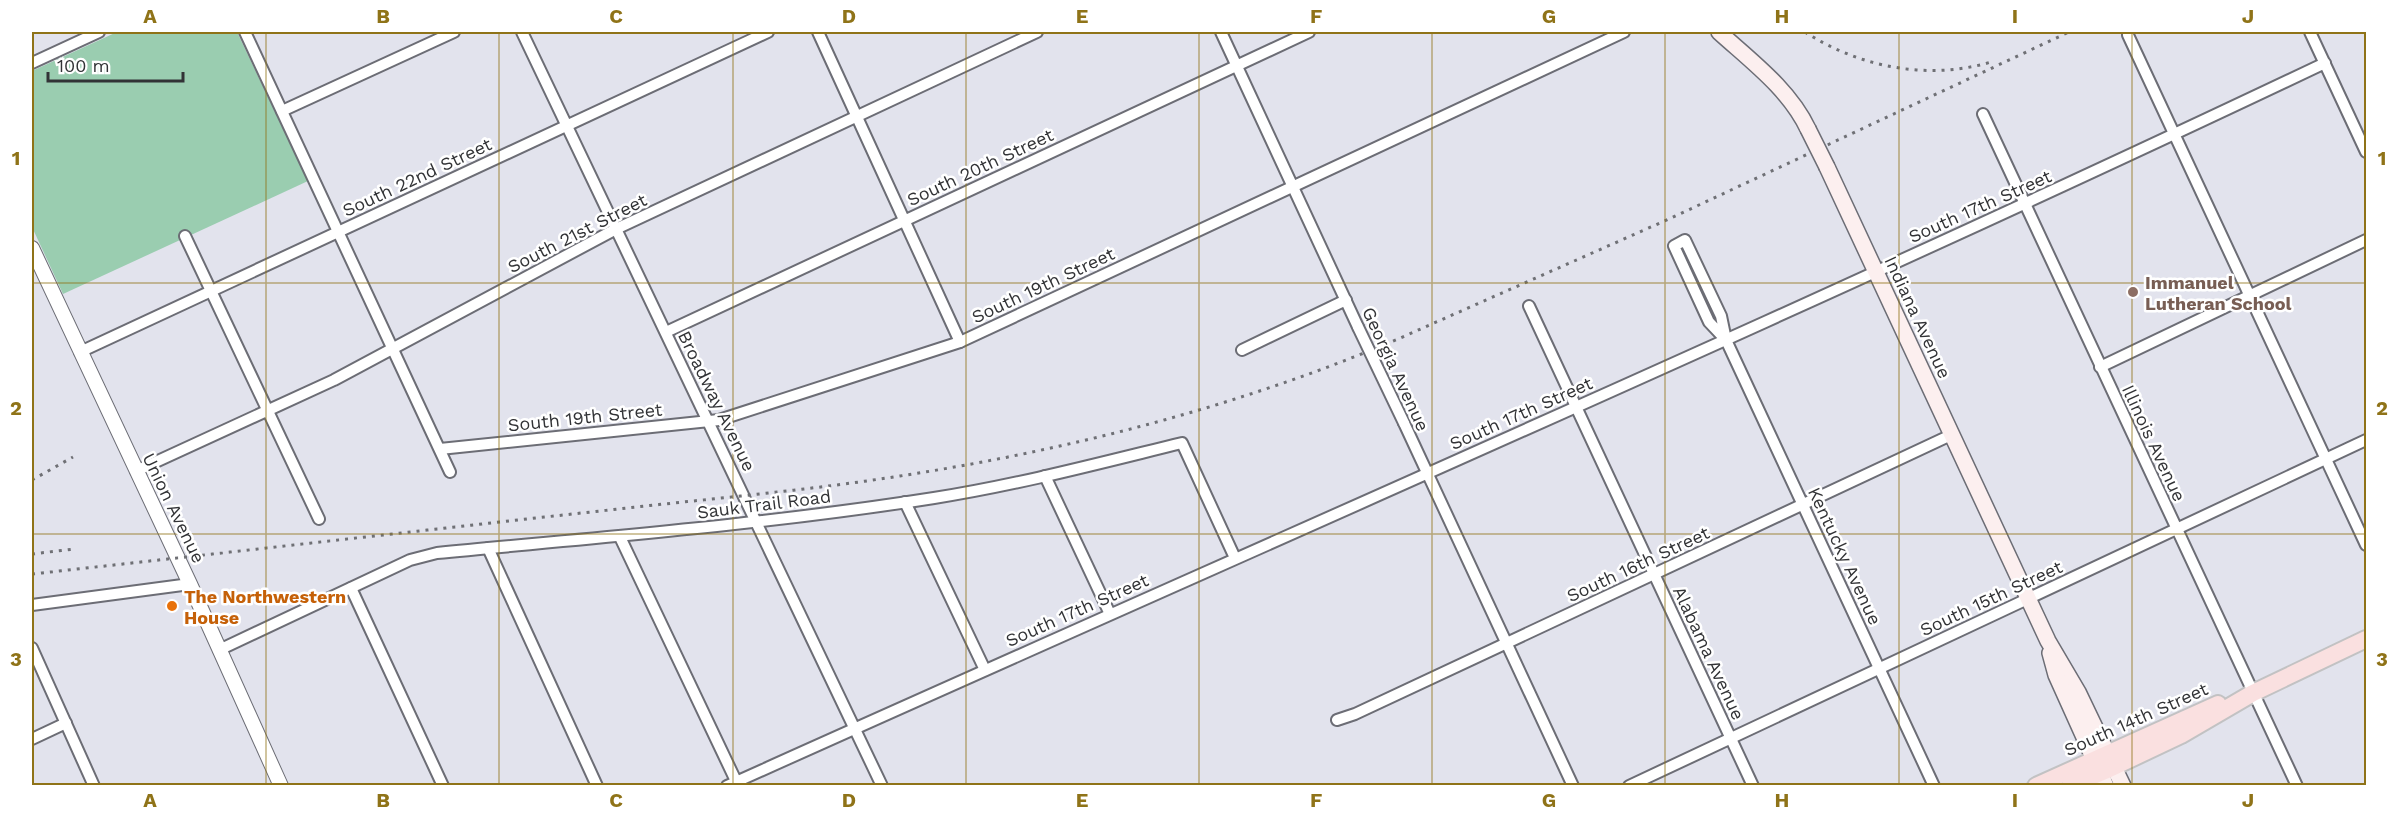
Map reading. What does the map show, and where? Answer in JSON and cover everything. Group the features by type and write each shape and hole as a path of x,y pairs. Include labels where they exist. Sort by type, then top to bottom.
{"main road":[{"name":"Indiana Avenue","path":"1719,32 1783,91 1796,107 1808,129 2048,641 2078,692 2105,767 2123,786"},
{"name":"South 14th Street","path":"2036,786 2075,778 2105,767 2217,716 2253,693 2367,639"}],"street":[{"path":"32,63 99,32"},
{"path":"245,32 450,472"},
{"path":"282,111 454,32"},
{"name":"Broadway Avenue","path":"522,32 882,786"},
{"name":"South 22nd Street","path":"80,352 768,32"},
{"path":"818,32 960,342"},
{"name":"South 21st Street","path":"136,471 268,411 393,349 616,229 1037,32"},
{"name":"Georgia Avenue","path":"1221,32 1573,786"},
{"name":"South 20th Street","path":"666,332 1310,32"},
{"name":"South 19th Street","path":"440,449 723,419 960,342 1624,32"},
{"path":"2310,32 2367,152"},
{"path":"2128,35 2367,545"},
{"name":"South 17th Street","path":"731,784 1726,340 2024,205 2325,63"},
{"name":"Illinois Avenue","path":"1983,114 2297,786"},
{"path":"185,236 319,519"},
{"name":"Kentucky Avenue","path":"1726,340 1709,322 1674,246 1685,240 1721,316 1726,340 1934,786"},
{"path":"2100,367 2367,240"},
{"name":"Union Avenue","path":"32,248 190,584 281,786"},
{"path":"1242,350 1346,300"},
{"name":"Alabama Avenue","path":"1529,306 1753,786"},
{"name":"South 16th Street","path":"1337,720 1355,714 1952,435"},
{"name":"South 15th Street","path":"1629,786 2367,440"},
{"name":"Sauk Trail Road","path":"351,588 418,557 437,553 620,537 757,522 905,502 1045,476 1182,443 1235,558"},
{"path":"1045,476 1110,614"},
{"path":"905,502 985,670"},
{"path":"620,537 731,784"},
{"path":"488,548 597,786"},
{"path":"32,605 190,584"},
{"path":"219,650 351,588 443,786"},
{"path":"32,648 94,786"},
{"path":"32,739 66,723"}],"green space":[{"path":"117,32 237,32 308,181 63,294 32,227 32,71"}],"railway":[{"path":"1805,32 1848,54 1895,67 1943,70 1967,68 1991,62"},
{"path":"32,574 864,481 1027,453 1154,423 1277,385 1398,339 1669,219 2069,32"},
{"path":"32,480 73,457"},
{"path":"32,554 74,549"}],"place":[{"name":"Immanuel Lutheran School","path":"2133,292"},
{"name":"The Northwestern House","path":"172,606"}]}
